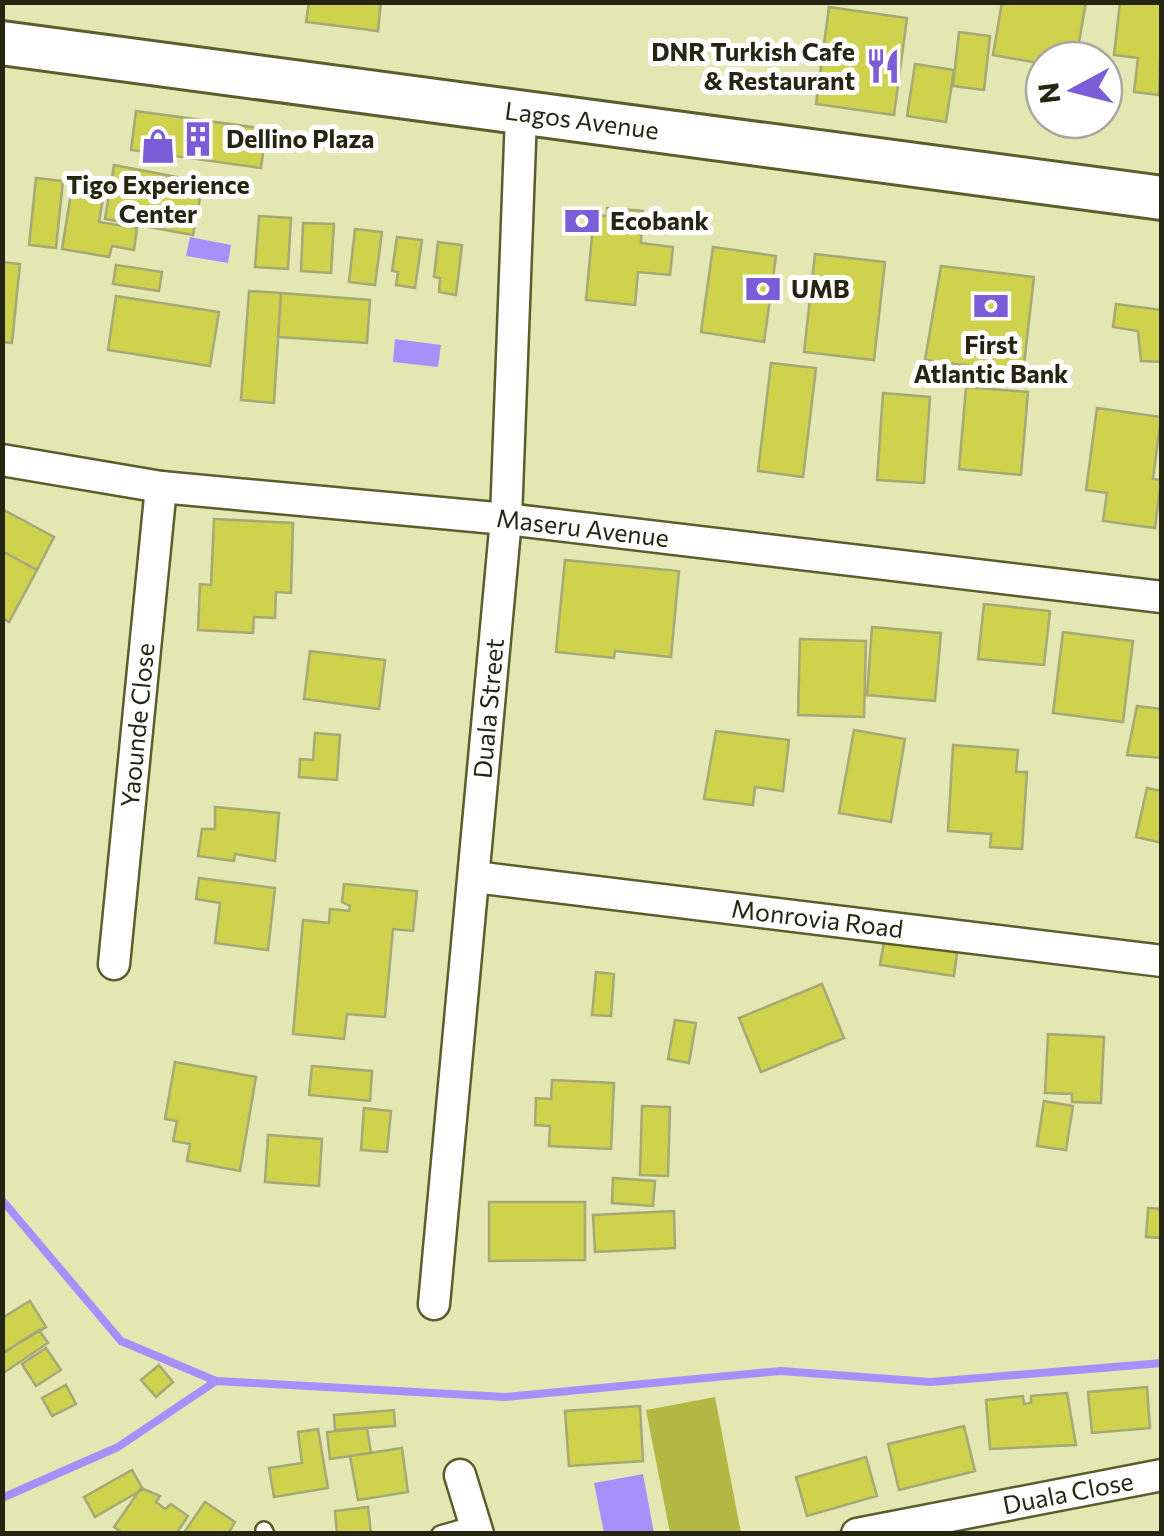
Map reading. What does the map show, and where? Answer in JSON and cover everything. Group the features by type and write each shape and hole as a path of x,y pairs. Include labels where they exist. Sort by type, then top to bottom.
{"street":[{"name":"Lagos Avenue","path":"2,43 1162,198"},
{"name":"Duala Street","path":"434,1304 506,519 521,115"},
{"name":"Maseru Avenue","path":"2,460 161,487 506,519 1162,597"},
{"name":"Yaounde Close","path":"114,964 161,487"},
{"name":"Monrovia Road","path":"475,878 1162,961"},
{"path":"460,1474 477,1529"},
{"name":"Duala Close","path":"857,1534 1162,1474"}],"lane":[{"path":"440,1534 477,1529"}],"shaded area":[{"path":"190,237 231,245 228,263 186,256"},
{"path":"395,339 441,345 438,367 393,362"},
{"path":"715,1397 741,1533 670,1533 646,1410"},
{"path":"643,1474 654,1533 604,1533 594,1483"}],"building":[{"path":"309,2 381,2 378,31 306,22"},
{"path":"1002,2 1086,2 1079,40 1024,40 1024,60 993,55"},
{"path":"1120,2 1162,2 1159,95 1134,92 1138,58 1124,56 1124,40 1116,40"},
{"path":"829,7 907,18 894,115 816,104"},
{"path":"959,32 990,36 984,90 953,86"},
{"path":"915,64 954,70 946,122 907,116"},
{"name":"Dellino Plaza","path":"136,111 266,129 261,168 131,150"},
{"path":"114,165 203,182 193,235 105,219"},
{"path":"36,178 63,181 56,248 29,245"},
{"path":"72,187 104,193 99,222 137,228 134,250 112,246 109,257 62,249"},
{"path":"607,208 643,211 641,243 673,247 670,275 638,272 635,305 586,300 594,215 607,216"},
{"path":"259,216 291,218 288,269 255,267"},
{"path":"303,223 334,224 331,273 301,271"},
{"path":"355,229 382,232 375,285 349,282"},
{"path":"397,237 422,240 415,288 396,285 398,272 392,271"},
{"path":"438,242 462,245 456,295 439,292 440,278 434,277"},
{"path":"713,247 776,256 764,342 701,332"},
{"path":"815,254 885,262 874,360 804,352"},
{"path":"2,262 20,264 12,343 2,342"},
{"path":"116,265 162,272 159,291 113,284"},
{"path":"941,266 1034,277 1023,373 925,360"},
{"path":"249,291 281,293 274,403 241,400"},
{"path":"281,293 370,300 367,343 278,337"},
{"path":"116,296 219,312 210,366 108,350"},
{"path":"1116,304 1162,310 1162,362 1141,361 1138,331 1113,327"},
{"path":"771,363 816,368 803,477 758,471"},
{"path":"966,387 1028,392 1021,475 959,469"},
{"path":"883,393 930,397 924,483 877,480"},
{"path":"1097,408 1161,417 1153,479 1161,480 1155,528 1103,521 1107,493 1086,490"},
{"path":"2,509 54,537 37,570 2,551"},
{"path":"214,519 293,523 291,593 276,592 275,618 254,617 253,633 198,630 200,584 211,585"},
{"path":"2,551 37,570 9,622 2,618"},
{"path":"565,560 679,571 671,657 615,651 614,658 556,652"},
{"path":"984,604 1050,611 1044,665 978,659"},
{"path":"872,627 941,633 935,701 867,695"},
{"path":"1063,632 1133,641 1123,722 1053,713"},
{"path":"800,639 866,641 864,717 798,715"},
{"path":"310,651 385,660 379,709 304,699"},
{"path":"1137,706 1162,709 1162,758 1127,755"},
{"path":"854,730 905,739 891,822 839,813"},
{"path":"716,731 789,740 783,791 755,787 753,805 704,799"},
{"path":"315,733 340,735 337,780 299,777 300,759 313,760"},
{"path":"953,745 1018,750 1016,772 1027,772 1022,849 990,847 991,834 948,831"},
{"path":"1147,788 1162,791 1162,843 1136,837"},
{"path":"215,807 279,813 275,861 235,854 234,861 198,856 202,829 215,829"},
{"path":"199,878 275,888 268,950 215,943 220,903 196,899"},
{"path":"344,884 417,891 413,931 393,929 385,1017 347,1014 344,1039 293,1034 303,920 329,923 330,909 349,911 350,906 342,902"},
{"path":"885,936 958,946 954,976 880,965"},
{"path":"596,972 614,974 611,1016 592,1015"},
{"path":"822,984 844,1038 761,1072 739,1018"},
{"path":"675,1020 696,1023 689,1063 668,1059"},
{"path":"1048,1034 1104,1037 1101,1103 1072,1102 1072,1094 1045,1093"},
{"path":"175,1062 256,1077 240,1171 187,1161 190,1144 173,1141 177,1121 165,1119"},
{"path":"312,1066 372,1071 370,1101 309,1095"},
{"path":"552,1080 614,1083 611,1149 549,1146 550,1126 535,1125 536,1098 551,1099"},
{"path":"1044,1101 1073,1106 1066,1150 1037,1146"},
{"path":"642,1106 670,1107 668,1176 640,1175"},
{"path":"364,1108 391,1111 387,1152 361,1150"},
{"path":"268,1135 322,1139 319,1186 265,1182"},
{"path":"613,1178 655,1181 653,1206 612,1203"},
{"path":"489,1202 585,1202 585,1260 489,1261"},
{"path":"1148,1208 1162,1209 1162,1238 1146,1237"},
{"path":"674,1211 675,1248 595,1252 593,1215"},
{"path":"30,1301 46,1327 2,1353 2,1318"},
{"path":"39,1330 48,1343 2,1374 2,1354"},
{"path":"46,1348 61,1370 36,1386 22,1364"},
{"path":"159,1365 173,1382 156,1397 141,1380"},
{"path":"66,1385 76,1404 52,1416 42,1398"},
{"path":"1147,1387 1150,1428 1092,1433 1088,1392"},
{"path":"1067,1393 1076,1445 990,1449 986,1400 1023,1396 1024,1404 1031,1403 1031,1396"},
{"path":"640,1406 643,1461 569,1466 565,1411"},
{"path":"394,1410 395,1426 335,1430 334,1415"},
{"path":"964,1426 975,1471 899,1490 888,1444"},
{"path":"367,1428 371,1453 330,1459 327,1432"},
{"path":"318,1429 328,1488 274,1497 269,1468 302,1463 298,1432"},
{"path":"402,1448 408,1492 358,1500 350,1456"},
{"path":"866,1457 877,1496 807,1516 796,1477"},
{"path":"132,1470 143,1489 95,1517 84,1497"},
{"path":"141,1488 160,1496 156,1502 165,1509 171,1504 188,1516 176,1534 124,1534 114,1527"},
{"path":"205,1502 235,1522 228,1534 183,1534"},
{"path":"368,1507 371,1534 337,1534 335,1511"}],"waterway":[{"path":"2,1200 121,1341 216,1381"},
{"path":"2,1498 118,1447 216,1381 505,1397 781,1371 931,1382 1162,1363"}],"place":[{"name":"DNR Turkish Cafe & Restaurant","path":"883,66"},
{"name":"Dellino Plaza","path":"198,139"},
{"name":"Tigo Experience Center","path":"158,146"},
{"name":"Ecobank","path":"582,221"},
{"name":"UMB","path":"763,289"},
{"name":"First Atlantic Bank","path":"991,306"}]}
